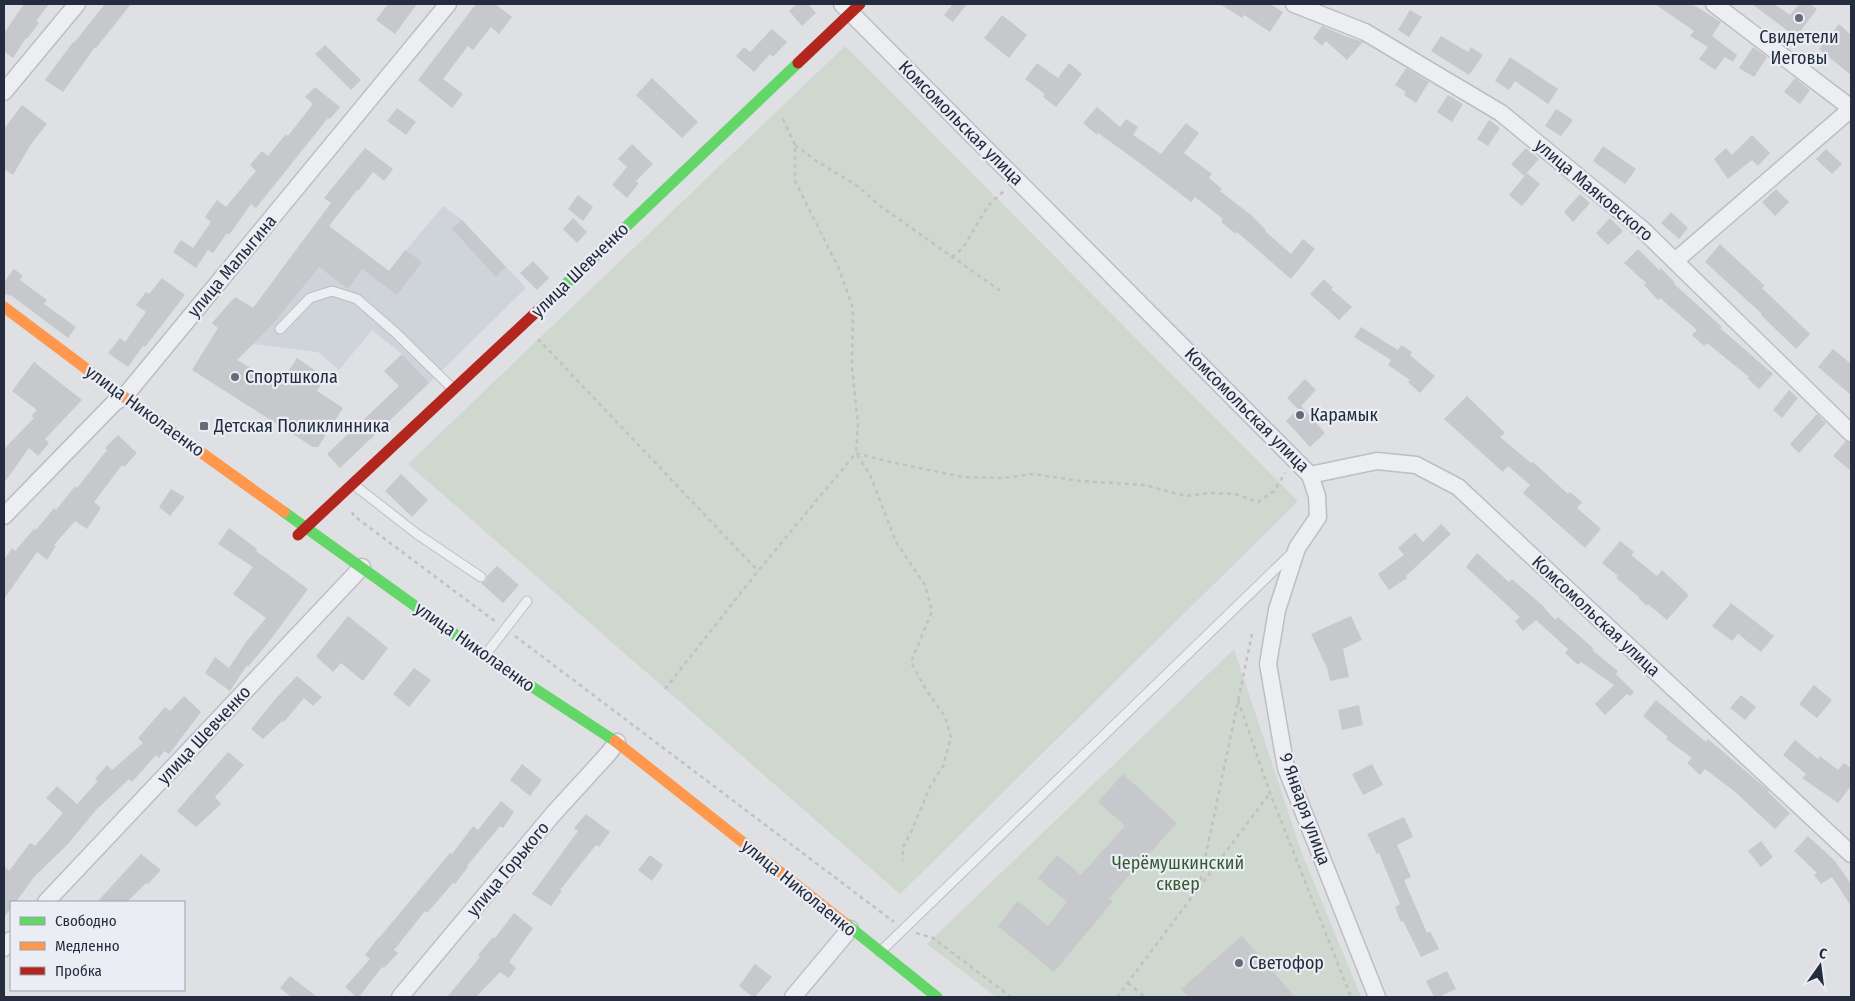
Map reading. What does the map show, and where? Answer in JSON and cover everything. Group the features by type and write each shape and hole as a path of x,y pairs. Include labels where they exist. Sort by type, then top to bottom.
{"main road":[{"name":"улица Шевченко","path":"302,531 454,391 851,6"},
{"name":"улица Николаенко","path":"4,307 119,400"},
{"name":"улица Николаенко","path":"4,320 302,531 529,698"},
{"name":"улица Николаенко","path":"358,572 485,656 846,932 920,997"},
{"name":"улица Николаенко","path":"812,912 880,952 937,997"}],"street":[{"path":"4,92 77,4"},
{"name":"улица Малыгина","path":"4,516 119,400 448,4"},
{"name":"улица Маяковского","path":"1294,4 1365,32 1501,113 1643,230 1851,433"},
{"path":"1675,261 1851,109 1714,4"},
{"name":"Комсомольская улица","path":"851,6 1310,475 1377,461 1416,465 1458,487 1851,854"},
{"name":"9 Января улица","path":"1310,475 1317,496 1318,517 1297,548 1277,610 1268,664 1286,768 1377,997"},
{"name":"улица Шевченко","path":"47,901 358,572"},
{"name":"улица Горького","path":"400,997 554,813 610,751"},
{"path":"793,997 846,932"}],"lane":[{"path":"280,329 310,298 332,291 357,299 396,333 454,391"},
{"path":"353,484 417,534 481,577"},
{"path":"880,952 1297,548"},
{"path":"485,656 527,601"}],"path":[{"path":"665,689 758,570 856,453 858,424 852,368 853,308 839,269 795,181 795,145 783,119"},
{"path":"795,145 815,160 856,185 883,208 1002,292"},
{"path":"952,257 963,248 988,206 1008,188"},
{"path":"538,339 758,570"},
{"path":"856,453 963,477 1002,478 1033,474 1080,481 1145,485 1185,496 1208,493 1236,494 1258,502 1274,492 1285,472"},
{"path":"856,453 870,475 896,542 925,585 932,611 911,662 925,688 945,717 951,737 943,766 930,787 903,847 903,860"},
{"path":"342,494 354,516 904,930 933,938 1011,997"},
{"path":"1199,888 1252,634"},
{"path":"1238,700 1270,793 1351,997"},
{"path":"1117,997 1270,793"},
{"path":"1128,983 1144,997"}],"shaded area":[{"path":"443,206 462,220 526,288 429,383 402,354 372,330 339,370 318,352 253,344 245,352 212,323 235,297 253,308 319,219 389,271"}],"green space":[{"path":"845,46 1298,501 900,894 408,464"},
{"name":"Черёмушкинский сквер","path":"1234,649 1301,851 1361,997 996,997 927,944"}],"building":[{"path":"24,4 49,4 36,21 39,23 13,58 4,51 4,33"},
{"path":"105,4 131,4 95,47 63,92 45,80 73,42"},
{"path":"388,4 417,4 395,34 376,20"},
{"path":"476,4 495,4 512,17 499,34 491,27 473,50 468,46 443,79 463,94 452,108 418,80"},
{"path":"797,4 808,4 816,13 802,26 789,11"},
{"path":"953,4 967,4 953,22 944,15"},
{"path":"1220,4 1270,4 1283,12 1270,32 1244,15 1242,18"},
{"path":"1655,4 1692,4 1721,22 1712,36 1737,55 1733,62 1725,57 1715,70 1699,59 1708,47 1690,36 1694,31"},
{"name":"Свидетели Иеговы","path":"1752,4 1774,4 1790,15 1799,4 1810,4 1817,9 1796,37"},
{"path":"1410,10 1422,17 1409,37 1398,30"},
{"path":"1002,15 1027,35 1009,58 984,38"},
{"path":"1839,24 1851,35 1851,75 1819,49"},
{"path":"1322,26 1363,42 1347,60 1326,41 1322,46 1313,38"},
{"path":"772,29 787,42 773,57 770,54 754,72 736,56 744,47 750,52"},
{"path":"1441,36 1468,52 1471,47 1483,55 1469,75 1431,51"},
{"path":"325,45 361,80 351,90 315,54"},
{"path":"1753,47 1767,57 1754,77 1739,68"},
{"path":"1510,57 1558,89 1548,104 1515,81 1509,90 1495,81"},
{"path":"1037,63 1058,78 1069,63 1082,74 1056,107 1043,97 1045,94 1025,79"},
{"path":"1406,68 1429,82 1416,103 1404,95 1406,92 1395,85"},
{"path":"652,78 698,122 682,138 636,95"},
{"path":"1795,78 1810,90 1800,104 1784,92"},
{"path":"315,87 340,107 330,119 328,118 256,208 251,204 229,235 227,233 213,253 208,250 196,268 173,252 181,240 193,248 211,222 205,217 217,200 226,207 256,171 250,165 262,151 268,156 286,134 288,136 313,104 305,97"},
{"path":"1448,95 1463,104 1452,122 1437,112"},
{"path":"22,105 47,124 31,144 13,175 4,169 4,129"},
{"path":"1097,107 1120,127 1126,119 1138,127 1133,135 1161,154 1186,123 1199,133 1184,153 1212,174 1209,178 1222,189 1220,191 1251,215 1265,231 1291,254 1303,239 1315,249 1291,279 1237,232 1236,234 1221,222 1223,219 1195,197 1191,202 1083,123"},
{"path":"397,108 416,122 406,135 387,121"},
{"path":"1556,109 1573,120 1561,136 1545,126"},
{"path":"1489,120 1500,128 1488,146 1477,139"},
{"path":"1752,135 1770,153 1758,166 1752,160 1728,179 1714,159 1726,148 1732,155"},
{"path":"632,144 653,164 636,181 639,183 627,198 612,185 627,167 618,159"},
{"path":"1603,146 1636,169 1625,184 1593,161"},
{"path":"365,148 393,169 384,181 373,172 329,226 389,271 405,250 422,262 397,295 362,269 348,289 319,267 272,325 237,360 279,385 297,358 326,378 317,391 343,408 318,447 313,447 192,370 218,328 212,323 235,297 253,308 331,203 324,198"},
{"path":"1526,148 1539,159 1524,176 1511,164"},
{"path":"1826,149 1842,164 1832,174 1816,159"},
{"path":"1527,173 1540,184 1522,206 1509,195"},
{"path":"1776,189 1789,202 1775,216 1762,202"},
{"path":"1580,194 1590,203 1573,222 1564,212"},
{"path":"578,195 593,207 583,221 568,209"},
{"path":"1671,212 1688,228 1679,239 1661,223"},
{"path":"573,218 587,232 577,243 563,229"},
{"path":"1610,218 1623,231 1608,245 1596,233"},
{"path":"462,220 506,267 496,277 452,229"},
{"path":"1720,244 1765,286 1762,288 1810,334 1796,349 1762,314 1705,262"},
{"path":"1638,249 1659,270 1661,268 1674,284 1722,327 1720,328 1773,374 1759,389 1747,378 1749,377 1707,343 1704,346 1692,335 1697,330 1660,298 1658,300 1644,285 1646,283 1624,263"},
{"path":"533,261 549,278 537,290 520,273"},
{"path":"14,269 23,276 20,280 47,300 44,304 76,327 68,338 12,296 4,294 4,282"},
{"path":"162,278 185,295 128,367 108,353 120,338 125,342 146,312 136,305 146,292 149,294"},
{"path":"1324,279 1333,288 1331,289 1352,307 1339,320 1310,294"},
{"path":"1361,327 1398,350 1401,345 1412,352 1410,355 1435,376 1420,393 1408,382 1410,380 1388,365 1391,360 1354,337"},
{"path":"1833,349 1851,364 1851,395 1818,367"},
{"path":"402,354 429,383 340,468 327,454 399,386 384,371"},
{"path":"34,362 82,400 45,439 49,443 38,456 29,448 4,483 4,449 34,418 31,416 37,410 12,391"},
{"name":"Карамык","path":"1305,379 1316,390 1301,406 1325,433 1310,447 1286,421 1298,409 1287,398"},
{"path":"1789,390 1798,398 1782,418 1773,410"},
{"path":"1467,396 1505,433 1500,437 1531,463 1533,462 1568,494 1570,492 1582,502 1577,508 1601,529 1585,548 1523,493 1530,485 1508,466 1503,472 1444,419"},
{"path":"1817,414 1826,423 1799,453 1790,444"},
{"path":"118,435 137,453 124,467 122,465 94,502 101,508 87,529 75,521 54,545 56,546 47,560 37,552 4,599 4,560 12,548 15,551 54,508 56,510 75,486 77,488 107,450 105,448"},
{"path":"1846,441 1851,443 1851,471 1833,456"},
{"path":"401,474 428,500 412,517 385,491"},
{"path":"171,489 185,497 170,516 159,507"},
{"path":"1441,524 1451,534 1406,576 1407,578 1389,590 1378,574 1404,555 1398,548 1415,533 1423,542"},
{"path":"229,528 257,549 256,551 308,589 271,639 248,667 247,665 230,691 205,673 215,657 229,668 246,642 266,618 233,594 253,567 218,544"},
{"path":"1620,541 1634,552 1631,555 1657,576 1662,570 1689,595 1667,620 1648,604 1647,606 1616,578 1618,576 1602,563"},
{"path":"1477,553 1509,582 1512,579 1542,605 1555,620 1558,617 1594,649 1592,650 1618,671 1616,674 1634,692 1630,696 1627,694 1605,715 1595,704 1614,685 1581,662 1578,665 1565,653 1568,649 1536,620 1523,631 1515,621 1520,617 1466,567"},
{"path":"497,566 519,585 503,603 481,583 486,581 487,576"},
{"path":"1731,603 1774,636 1761,652 1738,634 1732,641 1712,626"},
{"path":"348,616 388,648 363,681 341,663 333,672 316,656"},
{"path":"1351,616 1362,640 1343,649 1349,677 1330,681 1327,668 1311,634"},
{"path":"414,668 431,680 409,707 393,694"},
{"path":"297,676 322,697 313,706 304,698 284,722 282,721 263,739 251,729"},
{"path":"1814,685 1832,700 1817,718 1799,704"},
{"path":"1741,695 1756,707 1745,720 1730,708"},
{"path":"184,696 201,712 169,754 164,751 159,758 156,755 132,782 129,779 96,810 68,844 34,877 17,901 10,901 10,909 4,918 4,866 9,871 30,843 35,846 63,813 46,798 57,786 77,804 98,781 95,779 107,765 112,770 143,743 138,738 165,707 170,711"},
{"path":"1656,700 1706,742 1708,739 1769,791 1790,813 1775,829 1734,791 1705,769 1700,775 1687,763 1692,758 1666,739 1668,737 1643,716"},
{"path":"1359,705 1363,725 1342,730 1338,710"},
{"path":"1795,740 1818,759 1820,756 1838,770 1844,763 1851,768 1851,786 1838,803 1802,778 1806,774 1783,755"},
{"path":"228,752 244,765 215,797 221,804 196,827 177,811"},
{"path":"522,764 542,780 530,796 510,780"},
{"path":"1372,764 1383,785 1363,795 1352,774"},
{"path":"1123,774 1177,823 1109,898 1113,901 1054,972 998,926 1018,901 1048,926 1067,902 1038,878 1057,855 1081,875 1125,826 1098,802"},
{"path":"501,801 514,812 503,828 500,826 467,866 455,884 453,883 427,913 425,911 394,950 398,953 384,968 382,967 359,997 356,997 345,987 370,959 365,955 450,853 452,854 473,826 478,830"},
{"path":"586,814 610,832 599,847 596,845 560,890 562,891 551,906 532,894 578,831 574,828"},
{"path":"1404,817 1413,837 1397,845 1411,877 1404,880 1427,933 1430,931 1439,949 1421,957 1403,921 1401,922 1395,907 1400,904 1379,853 1377,854 1367,834"},
{"path":"1808,836 1835,861 1851,884 1851,906 1832,877 1821,884 1814,875 1817,873 1794,851"},
{"path":"1761,841 1773,857 1761,867 1748,851"},
{"path":"141,854 161,870 128,901 98,901"},
{"path":"650,855 663,865 652,881 638,870"},
{"path":"514,913 533,928 509,962 516,968 509,978 500,972 476,997 447,997 480,957 478,955 493,937 494,939"},
{"name":"Светофор","path":"1242,936 1295,997 1188,997 1181,989"},
{"path":"755,964 772,977 753,997 739,986"},
{"path":"1447,971 1456,989 1439,997 1434,997 1426,981"},
{"path":"290,976 317,997 291,997 280,988"}],"traffic: fast":[{"path":"548,301 798,63"},
{"path":"284,512 485,656 615,741"},
{"path":"846,924 937,997"}],"traffic: slow":[{"path":"4,307 124,397 284,512"},
{"path":"615,741 846,924"}],"traffic: jam":[{"path":"798,63 860,4"},
{"path":"298,535 548,301"}],"place":[{"name":"Свидетели Иеговы","path":"1799,18"},
{"name":"Спортшкола","path":"235,377"},
{"name":"Карамык","path":"1300,415"},
{"name":"Детская Поликлинника","path":"204,426"},
{"name":"Светофор","path":"1239,963"}]}
